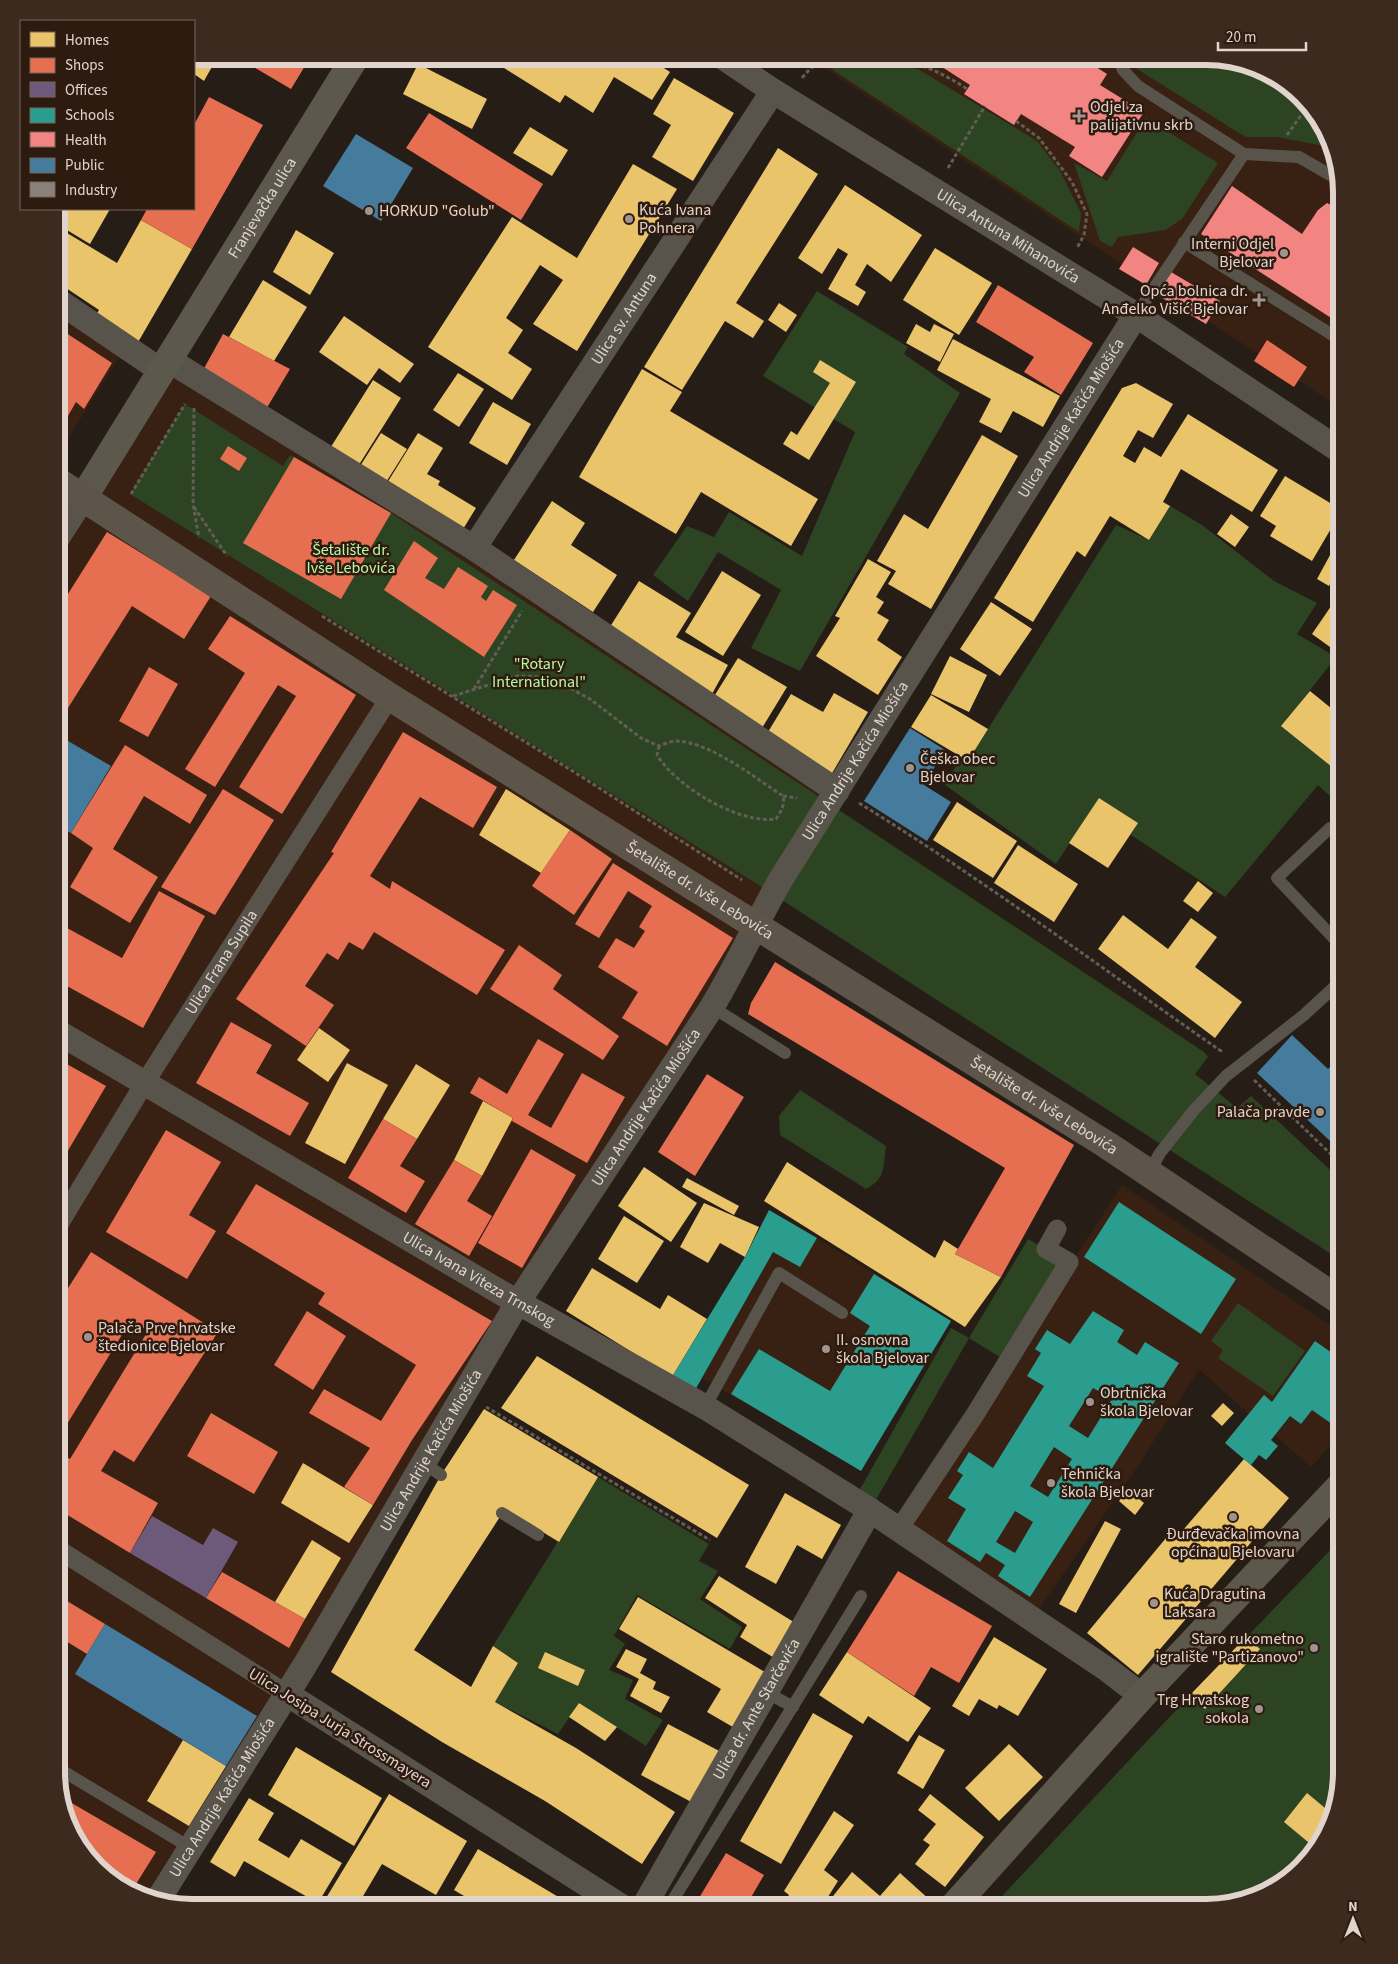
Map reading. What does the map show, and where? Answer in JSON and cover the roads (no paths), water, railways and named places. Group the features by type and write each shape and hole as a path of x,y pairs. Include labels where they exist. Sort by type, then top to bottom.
{"main road":[{"name":"Franjevačka ulica","path":"83,498 350,65"},
{"name":"Šetalište dr. Ivše Lebovića","path":"65,487 390,697 1148,1173 1333,1296"},
{"path":"960,1899 1142,1696 1333,1494"}],"street":[{"name":"Ulica Antuna Mihanovića","path":"734,65 773,91 1136,315 1333,446"},
{"name":"Ulica sv. Antuna","path":"474,548 773,91"},
{"path":"65,305 164,364 198,378 474,548 837,791"},
{"name":"Ulica Andrije Kačića Miošića","path":"161,1895 287,1694 432,1469 464,1394 518,1302 712,1007 738,962 755,925 781,879 1136,315"},
{"path":"65,526 83,498"},
{"name":"Ulica Frana Supila","path":"65,1214 144,1084 390,697"},
{"name":"Ulica Ivana Viteza Trnskog","path":"65,1036 518,1302 705,1407 884,1520 1108,1670 1142,1696"},
{"path":"884,1520 976,1413 1069,1262 1046,1249 1057,1229"},
{"name":"Ulica dr. Ante Starčevića","path":"648,1899 766,1692 884,1520"},
{"name":"Ulica Josipa Jurja Strossmayera","path":"65,1554 610,1899"}],"lane":[{"path":"1121,65 1123,70 1138,86 1244,154 1273,154 1299,157 1332,177"},
{"path":"1136,315 1244,154"},
{"path":"1184,242 1333,335"},
{"path":"1333,831 1330,828 1277,878 1333,937"},
{"path":"1148,1173 1160,1153 1194,1110 1226,1076 1304,1015 1333,988"},
{"path":"712,1007 785,1053"},
{"path":"705,1407 780,1273 842,1313"},
{"path":"502,1513 538,1535"},
{"path":"674,1899 862,1596"},
{"path":"766,1692 793,1707"},
{"path":"65,1772 191,1848"}],"place":[{"name":"Odjel za palijativnu skrb","path":"1079,116"},
{"name":"HORKUD \"Golub\"","path":"369,211"},
{"name":"Kuća Ivana Pohnera","path":"629,219"},
{"name":"Interni Odjel Bjelovar","path":"1284,253"},
{"name":"Opća bolnica dr. Anđelko Višić Bjelovar","path":"1259,300"},
{"name":"Češka obec Bjelovar","path":"910,768"},
{"name":"Palača pravde","path":"1320,1112"},
{"name":"Palača Prve hrvatske štedionice Bjelovar","path":"88,1337"},
{"name":"II. osnovna škola Bjelovar","path":"826,1349"},
{"name":"Obrtnička škola Bjelovar","path":"1090,1402"},
{"name":"Tehnička škola Bjelovar","path":"1051,1483"},
{"name":"Đurđevačka imovna općina u Bjelovaru","path":"1233,1517"},
{"name":"Kuća Dragutina Laksara","path":"1154,1603"},
{"name":"Staro rukometno igralište \"Partizanovo\"","path":"1314,1648"},
{"name":"Trg Hrvatskog sokola","path":"1259,1709"}],"park label":[{"name":"\"Rotary International\"","path":"539,673"}]}
